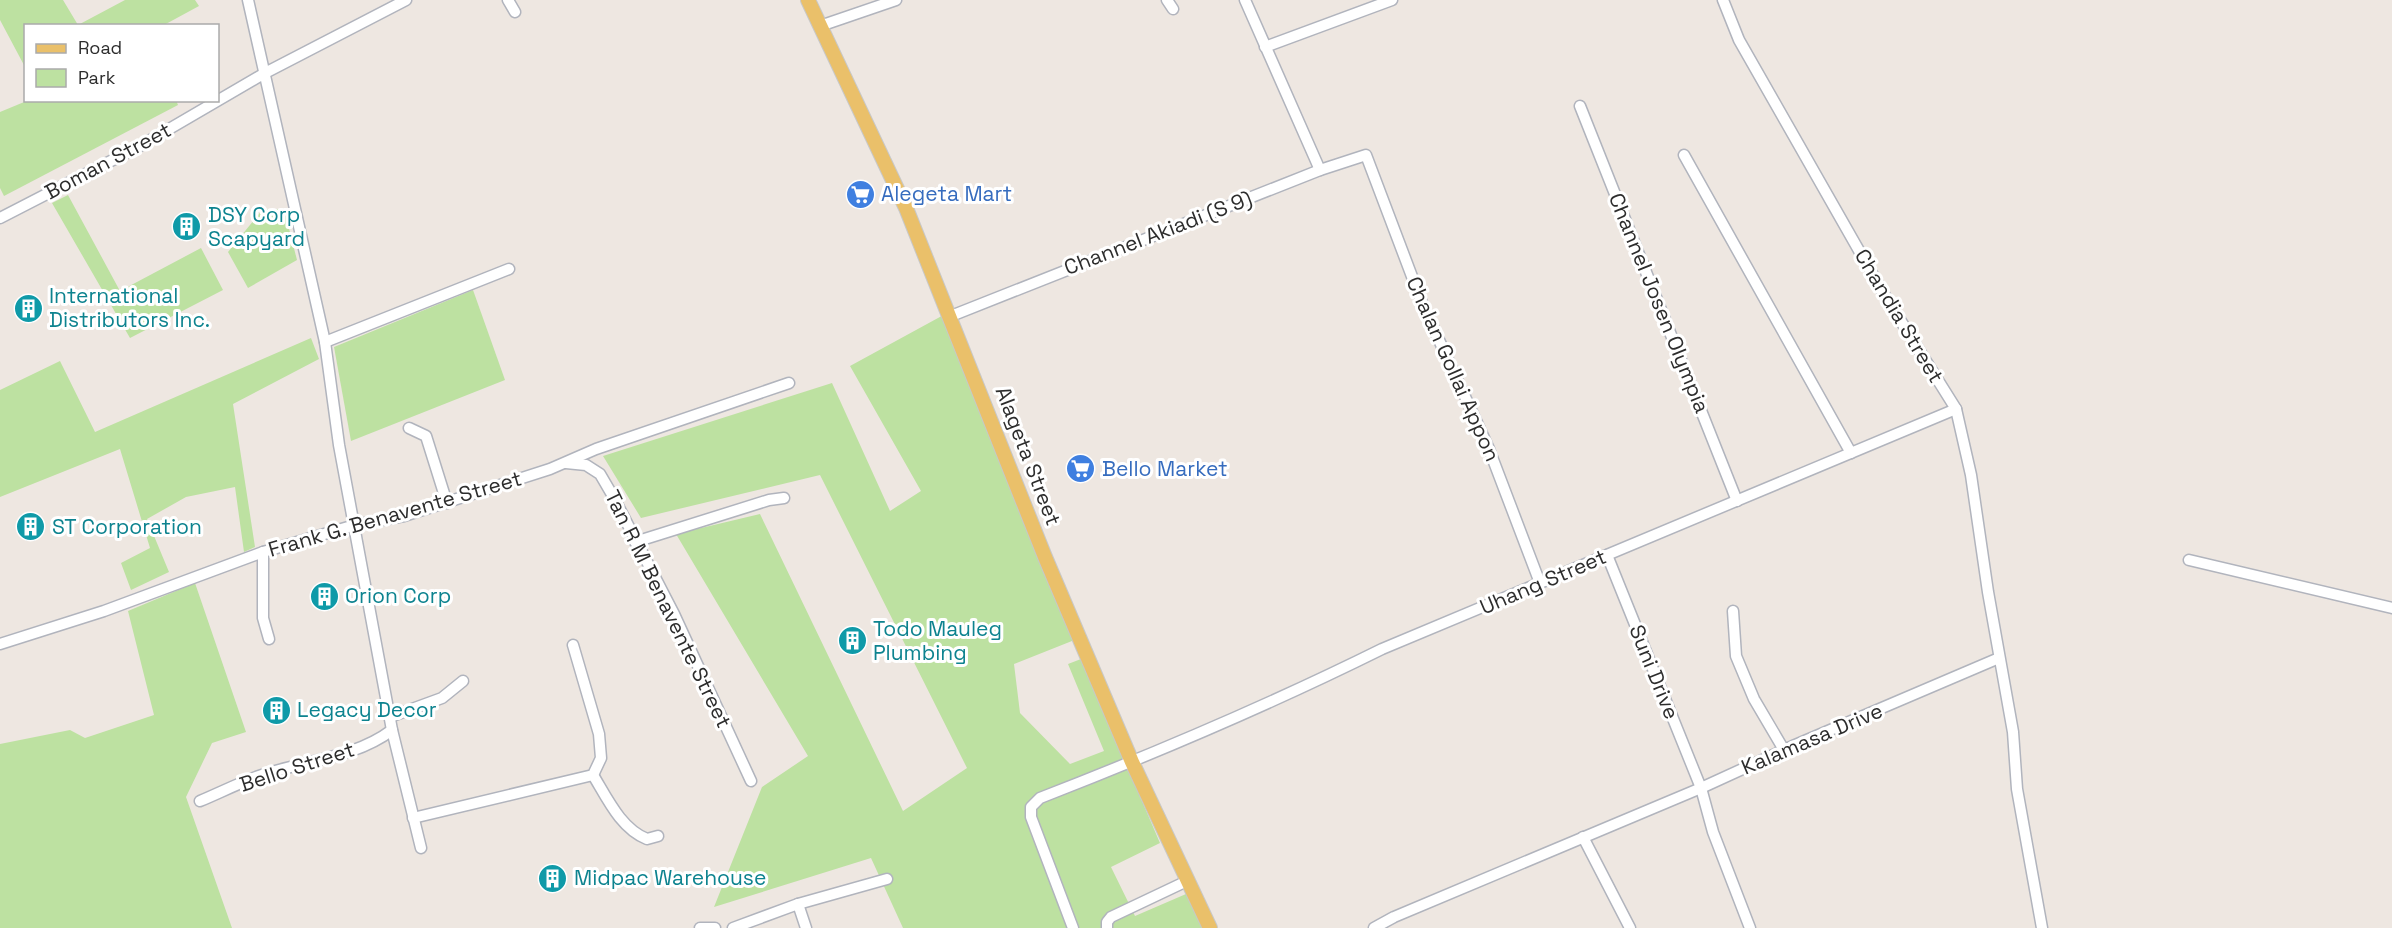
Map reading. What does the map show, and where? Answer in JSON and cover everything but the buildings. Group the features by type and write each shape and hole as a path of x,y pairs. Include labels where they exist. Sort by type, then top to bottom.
{"main road":[{"name":"Alageta Street","path":"808,0 890,172 951,316 1045,557 1132,762 1210,928"}],"street":[{"path":"248,0 325,342 339,445 392,730 421,848"},
{"name":"Boman Street","path":"219,100 265,73 406,0"},
{"path":"508,0 515,12"},
{"path":"820,26 896,0"},
{"path":"1245,0 1320,170"},
{"path":"1264,47 1392,0"},
{"name":"Chandia Street","path":"1722,0 1739,40 1876,280 1956,409 1971,475 1999,658"},
{"name":"Boman Street","path":"0,218 140,146 215,102"},
{"name":"Channel Josen Olympia","path":"1580,106 1737,501"},
{"path":"1684,154 1851,453"},
{"name":"Channel Akiadi (S 9)","path":"951,316 1320,170 1366,155"},
{"name":"Chalan Gollai Appon","path":"1366,155 1422,303 1494,461 1540,583"},
{"path":"325,342 509,269"},
{"name":"Frank G. Benavente Street","path":"0,644 104,611 262,552 355,525 404,516 550,470 596,449 789,383"},
{"name":"Uhang Street","path":"1073,928 1031,817 1031,807 1040,798 1132,762 1382,650 1956,409"},
{"path":"409,428 426,436 447,503"},
{"name":"Tan R M Benavente Street","path":"563,463 586,465 600,474 674,614 752,781"},
{"path":"635,542 769,500 784,498"},
{"path":"262,552 263,618 269,639"},
{"name":"Suni Drive","path":"1607,555 1701,788 1713,832 1750,928"},
{"path":"2189,560 2392,608"},
{"path":"1733,611 1736,656 1754,699 1784,750"},
{"path":"573,645 599,734 601,758 593,775"},
{"path":"1999,658 2013,732 2018,789 2042,928"},
{"name":"Kalamasa Drive","path":"1374,928 1394,917 1701,788 1999,658"},
{"path":"390,717 442,698 463,681"},
{"name":"Bello Street","path":"200,801 257,776 380,740 392,730"},
{"path":"413,818 593,775"},
{"path":"593,775 612,806 632,831 647,839 658,836"},
{"path":"1583,837 1630,928"},
{"path":"733,928 798,904 887,879"},
{"path":"1107,928 1111,917 1187,881"},
{"path":"798,904 806,928"},
{"path":"700,928 715,928"}],"green space":[{"path":"0,0 63,0 77,24 24,24 24,65 0,20"},
{"path":"125,0 195,0 199,6 166,24 80,24"},
{"path":"24,102 177,102 178,105 4,196 0,188 0,112"},
{"path":"68,195 120,291 201,248 223,290 130,338 52,203"},
{"path":"263,209 284,209 297,260 248,288 228,252"},
{"path":"473,290 505,380 351,441 334,347"},
{"path":"949,312 1077,639 1014,664 1020,713 1070,764 1104,751 1068,664 1081,659 1160,843 1111,867 1135,916 1186,894 1202,928 903,928 871,858 714,907 762,787 808,756 676,534 760,514 903,811 967,768 820,475 641,518 603,456 832,383 890,511 921,491 850,366"},
{"path":"311,338 319,359 233,404 255,547 244,552 235,487 186,497 147,519 169,572 131,590 121,563 150,548 120,449 0,497 0,390 60,361 95,432"},
{"path":"195,583 246,732 212,743 186,797 232,928 0,928 0,744 70,730 85,738 154,715 128,611"}],"place":[{"name":"Alegeta Mart","path":"860,194"},
{"name":"DSY Corp Scapyard","path":"187,227"},
{"name":"International Distributors Inc.","path":"28,308"},
{"name":"Bello Market","path":"1081,469"},
{"name":"ST Corporation","path":"31,527"},
{"name":"Orion Corp","path":"324,596"},
{"name":"Todo Mauleg Plumbing","path":"852,641"},
{"name":"Legacy Decor","path":"276,710"},
{"name":"Midpac Warehouse","path":"553,878"}]}
